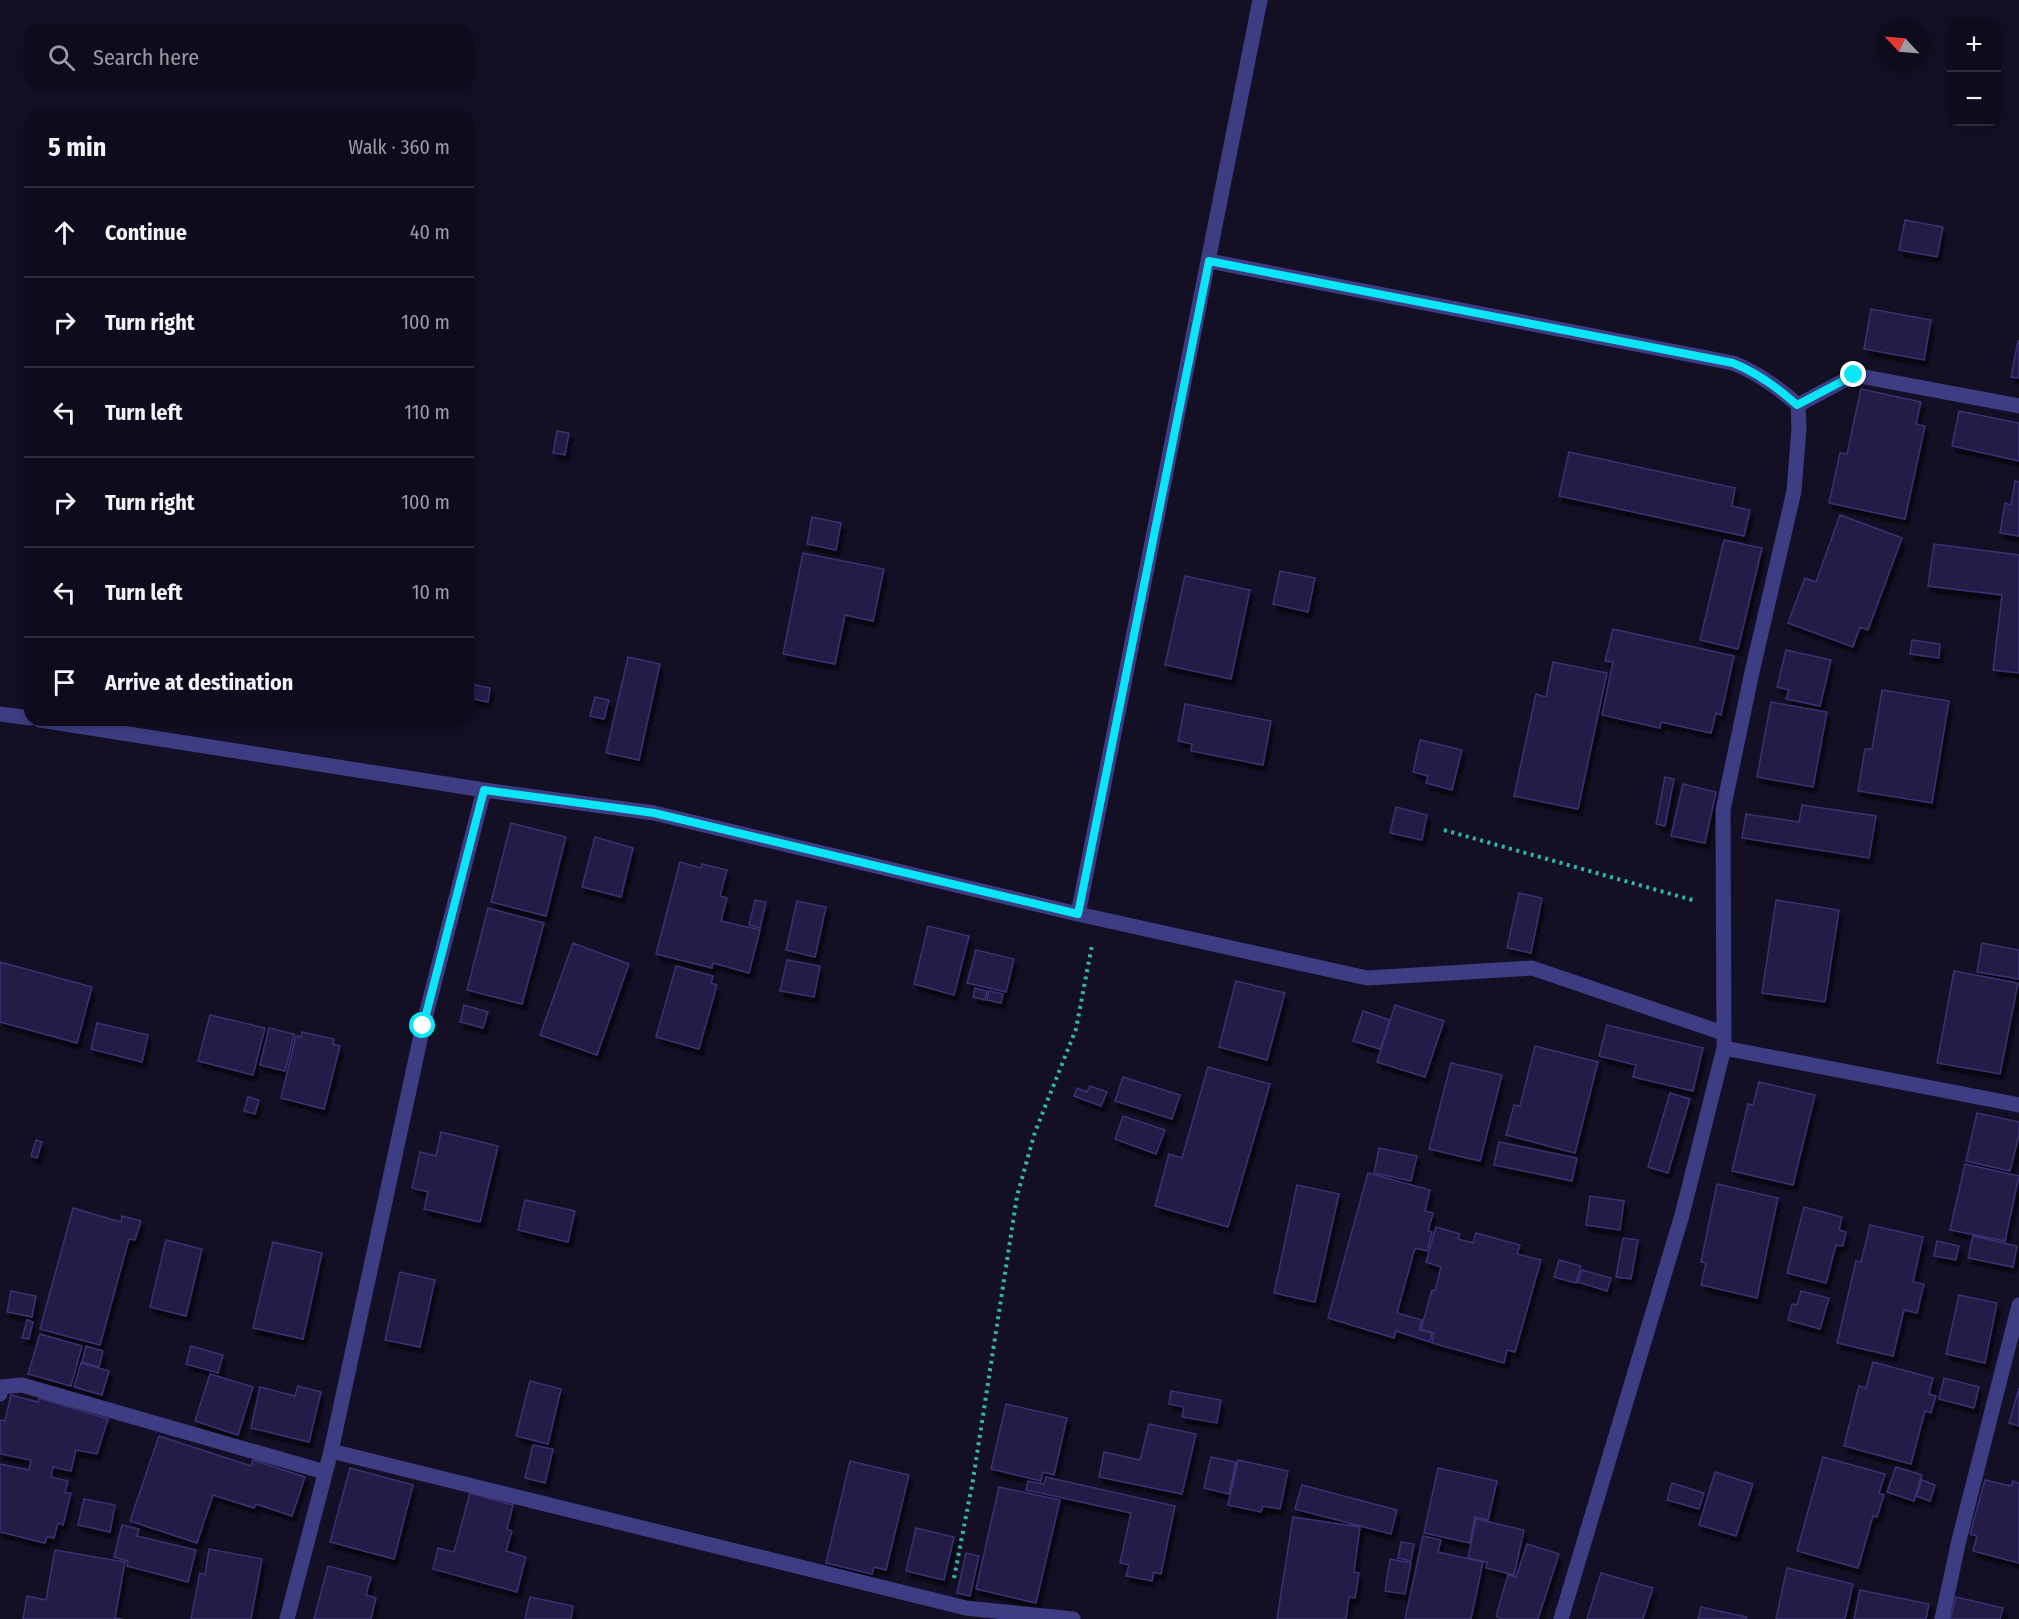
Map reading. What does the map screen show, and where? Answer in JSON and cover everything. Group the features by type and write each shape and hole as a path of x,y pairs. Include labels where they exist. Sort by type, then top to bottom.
{"street":[{"path":"1078,914 1260,0"},
{"path":"1209,261 1733,363 1753,371 1772,383 1797,405 1799,428 1794,491 1723,810 1724,1040 1682,1215 1561,1619"},
{"path":"1797,405 1854,375 2019,406"},
{"path":"0,714 24,717"},
{"path":"78,726 484,790 654,813 1078,914 1367,978 1532,968 1724,1040 2019,1105"},
{"path":"287,1619 331,1450 423,1026 484,790"},
{"path":"1942,1619 1959,1540 2012,1369 2019,1305"},
{"path":"0,1394 1,1387 22,1385 325,1472"},
{"path":"331,1450 966,1608 1073,1619"}],"path":[{"path":"1444,830 1723,909"},
{"path":"950,1604 973,1480 1017,1196 1035,1132 1076,1029 1097,918"}],"building":[{"path":"1905,220 1943,227 1937,257 1899,250"},
{"path":"1871,309 1931,320 1924,360 1864,349"},
{"path":"2019,341 2019,378 2011,377"},
{"path":"1861,389 1921,402 1916,424 1925,426 1905,519 1829,503 1840,453 1847,454"},
{"path":"1959,411 2019,423 2019,461 1952,446"},
{"path":"557,431 569,433 565,455 553,453"},
{"path":"1569,452 1735,488 1732,506 1750,510 1744,536 1559,496"},
{"path":"2015,481 2019,482 2019,536 2000,533 2005,503 2011,505"},
{"path":"1840,515 1902,538 1868,630 1860,627 1853,647 1788,623 1805,578 1816,582"},
{"path":"812,517 841,523 836,550 807,544"},
{"path":"1724,540 1762,548 1738,649 1700,640"},
{"path":"1934,544 2019,555 2019,673 1993,670 2002,595 1928,586"},
{"path":"803,553 884,569 873,621 845,615 835,664 783,654"},
{"path":"1280,571 1315,578 1308,612 1273,604"},
{"path":"1185,576 1250,590 1231,679 1165,665"},
{"path":"1613,629 1734,656 1721,715 1716,713 1711,733 1661,722 1660,728 1602,715 1613,662 1605,661"},
{"path":"1912,640 1940,644 1939,658 1910,654"},
{"path":"1786,650 1831,660 1820,706 1786,699 1789,690 1777,687"},
{"path":"628,657 660,664 639,760 606,753"},
{"path":"1553,662 1607,673 1578,809 1514,796 1536,694 1546,697"},
{"path":"474,685 490,688 488,702 474,699"},
{"path":"1882,690 1949,701 1932,803 1858,791 1865,749 1872,749"},
{"path":"595,697 609,700 604,719 590,716"},
{"path":"1771,702 1827,712 1813,787 1757,777"},
{"path":"1185,704 1271,721 1263,765 1191,751 1192,744 1178,741"},
{"path":"1420,740 1462,750 1452,790 1426,783 1428,776 1413,772"},
{"path":"1665,777 1674,779 1665,826 1656,824"},
{"path":"1683,784 1716,792 1705,843 1671,836"},
{"path":"1802,805 1876,816 1869,858 1742,838 1746,814 1799,822"},
{"path":"1396,807 1427,815 1422,840 1390,833"},
{"path":"511,823 566,837 546,916 491,902"},
{"path":"595,837 633,848 621,897 582,887"},
{"path":"680,862 701,868 702,864 727,870 720,896 727,898 721,921 760,930 749,973 713,963 712,968 656,954"},
{"path":"1519,893 1542,898 1531,953 1507,948"},
{"path":"755,900 766,902 760,928 749,925"},
{"path":"1776,900 1839,910 1825,1002 1762,993"},
{"path":"797,901 826,907 815,957 786,950"},
{"path":"488,908 544,923 522,1004 467,990"},
{"path":"928,926 969,936 954,995 914,984"},
{"path":"573,943 629,964 597,1055 540,1035"},
{"path":"1982,943 2019,950 2019,979 1977,972"},
{"path":"976,950 1014,959 1006,992 967,983"},
{"path":"787,960 820,966 814,997 780,991"},
{"path":"0,962 92,987 77,1043 0,1022"},
{"path":"676,966 713,976 711,983 717,985 699,1049 656,1037"},
{"path":"1954,971 2018,983 2000,1074 1937,1063"},
{"path":"1236,981 1285,993 1267,1060 1219,1047"},
{"path":"975,988 987,991 985,1000 973,997"},
{"path":"989,991 1003,994 1001,1003 987,1000"},
{"path":"464,1005 488,1012 483,1028 460,1022"},
{"path":"1395,1005 1444,1021 1425,1077 1377,1062"},
{"path":"1363,1011 1390,1020 1380,1049 1353,1041"},
{"path":"210,1015 265,1028 253,1075 198,1061"},
{"path":"97,1023 148,1035 142,1062 91,1049"},
{"path":"1607,1025 1703,1048 1693,1091 1633,1077 1636,1065 1599,1056"},
{"path":"269,1028 294,1034 285,1071 260,1065"},
{"path":"302,1032 334,1039 333,1044 340,1046 324,1109 281,1098 296,1036 301,1037"},
{"path":"1535,1046 1598,1062 1575,1153 1506,1135 1514,1105 1520,1106"},
{"path":"1451,1063 1502,1075 1480,1161 1429,1149"},
{"path":"1208,1067 1270,1084 1228,1227 1155,1206 1169,1154 1182,1158"},
{"path":"1123,1077 1180,1095 1172,1119 1115,1101"},
{"path":"1759,1082 1815,1095 1793,1185 1732,1171 1748,1104 1753,1105"},
{"path":"1090,1086 1107,1092 1101,1106 1074,1096 1077,1088 1087,1092"},
{"path":"1670,1093 1690,1099 1668,1173 1648,1167"},
{"path":"248,1097 259,1100 255,1114 244,1111"},
{"path":"1977,1113 2019,1122 2019,1135 2010,1171 1966,1161"},
{"path":"1123,1116 1165,1130 1156,1154 1115,1139"},
{"path":"441,1132 498,1146 480,1222 424,1209 428,1192 412,1188 420,1152 436,1156"},
{"path":"36,1140 42,1142 37,1158 31,1156"},
{"path":"1499,1142 1577,1158 1572,1181 1494,1165"},
{"path":"1379,1148 1417,1156 1411,1181 1374,1173"},
{"path":"1965,1164 2019,1176 2005,1241 1950,1230"},
{"path":"1368,1173 1430,1190 1425,1211 1433,1213 1428,1231 1432,1232 1427,1251 1415,1248 1397,1313 1422,1320 1419,1330 1432,1333 1430,1342 1396,1331 1394,1338 1328,1318"},
{"path":"1717,1184 1778,1198 1757,1298 1701,1285 1706,1263 1701,1262"},
{"path":"1297,1185 1339,1194 1315,1302 1274,1293"},
{"path":"1590,1196 1624,1201 1620,1230 1586,1225"},
{"path":"525,1200 575,1211 568,1242 518,1230"},
{"path":"1804,1207 1842,1217 1839,1230 1846,1232 1843,1246 1836,1245 1826,1283 1787,1273"},
{"path":"73,1208 121,1222 122,1216 141,1221 135,1240 129,1239 100,1345 40,1329"},
{"path":"1870,1225 1923,1237 1913,1282 1924,1284 1917,1313 1904,1310 1893,1356 1837,1343 1856,1261 1861,1262"},
{"path":"1436,1227 1460,1234 1458,1239 1473,1243 1476,1233 1520,1245 1517,1254 1541,1260 1515,1352 1507,1350 1504,1363 1432,1343 1434,1333 1421,1329 1441,1267 1426,1262"},
{"path":"1973,1236 2017,1246 2013,1267 1968,1258"},
{"path":"1623,1238 1638,1240 1631,1279 1616,1277"},
{"path":"166,1240 202,1249 186,1316 150,1307"},
{"path":"1937,1241 1959,1246 1956,1260 1934,1256"},
{"path":"273,1242 322,1253 303,1339 253,1328"},
{"path":"1559,1260 1581,1266 1576,1283 1554,1277"},
{"path":"1582,1270 1611,1278 1607,1291 1578,1282"},
{"path":"400,1272 435,1280 420,1347 385,1340"},
{"path":"11,1291 36,1296 32,1317 7,1312"},
{"path":"1801,1291 1829,1298 1820,1329 1788,1320 1792,1304 1797,1305"},
{"path":"1959,1295 1997,1303 1985,1363 1946,1354"},
{"path":"27,1320 33,1322 29,1339 22,1338"},
{"path":"40,1334 82,1346 71,1386 28,1374"},
{"path":"86,1346 103,1351 99,1367 82,1362"},
{"path":"191,1346 223,1355 218,1373 186,1364"},
{"path":"1873,1362 1933,1378 1929,1394 1936,1396 1931,1413 1925,1411 1911,1464 1844,1446 1859,1386 1866,1388"},
{"path":"81,1363 109,1371 102,1395 74,1387"},
{"path":"210,1374 253,1387 238,1435 195,1421"},
{"path":"1944,1378 1979,1387 1974,1408 1939,1399"},
{"path":"530,1381 561,1389 548,1444 516,1436"},
{"path":"298,1386 321,1392 309,1442 251,1428 260,1387 295,1396"},
{"path":"2019,1388 2019,1426 2009,1423"},
{"path":"1171,1391 1221,1400 1217,1423 1182,1417 1184,1407 1169,1404"},
{"path":"11,1395 38,1402 39,1398 108,1419 97,1454 76,1450 71,1471 53,1467 51,1477 68,1481 65,1493 71,1493 63,1525 58,1523 54,1538 47,1537 45,1543 0,1532 0,1464 29,1470 31,1460 0,1454 0,1420 5,1421"},
{"path":"1006,1404 1067,1418 1054,1475 1043,1472 1041,1481 991,1469"},
{"path":"1149,1424 1196,1434 1182,1494 1099,1477 1104,1452 1140,1460"},
{"path":"159,1436 251,1466 253,1460 305,1477 292,1516 256,1504 254,1508 213,1495 197,1543 130,1521"},
{"path":"533,1445 553,1449 545,1483 525,1478"},
{"path":"1211,1457 1236,1462 1229,1494 1204,1488"},
{"path":"1823,1457 1885,1474 1879,1493 1884,1495 1877,1517 1873,1516 1858,1568 1797,1551"},
{"path":"1238,1460 1288,1471 1280,1509 1263,1506 1261,1512 1228,1505"},
{"path":"850,1461 909,1475 886,1570 874,1567 872,1574 826,1563"},
{"path":"1896,1467 1922,1475 1914,1501 1887,1492"},
{"path":"350,1468 413,1485 394,1559 330,1542"},
{"path":"1438,1468 1497,1481 1488,1520 1475,1517 1470,1543 1424,1533"},
{"path":"1715,1472 1753,1484 1736,1536 1699,1525"},
{"path":"1046,1477 1175,1506 1161,1574 1154,1572 1152,1581 1126,1576 1129,1565 1120,1563 1131,1513 1026,1490 1028,1481 1044,1484"},
{"path":"1922,1480 1935,1485 1930,1501 1916,1496"},
{"path":"1985,1480 2011,1486 2013,1481 2019,1483 2019,1563 1973,1551 1977,1536 1970,1534"},
{"path":"1672,1483 1704,1493 1699,1509 1667,1500"},
{"path":"1302,1485 1397,1510 1391,1534 1295,1509"},
{"path":"999,1487 1060,1500 1036,1603 976,1589"},
{"path":"470,1493 513,1505 507,1529 512,1531 506,1551 526,1557 517,1592 433,1569 438,1548 454,1552"},
{"path":"84,1499 115,1505 110,1532 78,1525"},
{"path":"1293,1517 1360,1527 1354,1572 1359,1573 1355,1598 1349,1597 1346,1619 1277,1619"},
{"path":"1476,1519 1524,1530 1514,1575 1486,1568 1487,1562 1468,1558"},
{"path":"122,1525 139,1529 137,1536 196,1550 188,1582 127,1566 128,1561 114,1557"},
{"path":"916,1528 954,1537 944,1580 906,1571"},
{"path":"1423,1536 1441,1540 1438,1552 1483,1562 1471,1619 1405,1619"},
{"path":"1401,1542 1414,1544 1411,1561 1398,1558"},
{"path":"1527,1544 1559,1554 1538,1619 1502,1619 1496,1616 1508,1575 1516,1577"},
{"path":"209,1549 262,1559 251,1619 191,1619 200,1573 205,1575"},
{"path":"55,1550 125,1562 115,1618 122,1619 23,1619 27,1596 46,1600"},
{"path":"966,1553 979,1556 970,1596 957,1593"},
{"path":"1390,1559 1411,1563 1405,1594 1385,1591"},
{"path":"328,1566 371,1577 366,1595 376,1598 371,1619 314,1619"},
{"path":"1787,1568 1853,1584 1845,1619 1776,1619"},
{"path":"1601,1573 1653,1588 1643,1619 1587,1619"},
{"path":"1860,1590 1929,1604 1926,1619 1854,1619"},
{"path":"530,1597 573,1606 571,1619 525,1619"},
{"path":"1956,1597 2003,1608 2000,1619 1950,1619"},
{"path":"1701,1607 1747,1617 1746,1619 1698,1619"}],"route":[{"path":"423,1026 484,790 654,813 1078,914 1209,261 1733,363 1753,371 1772,383 1797,405 1854,375"}]}
